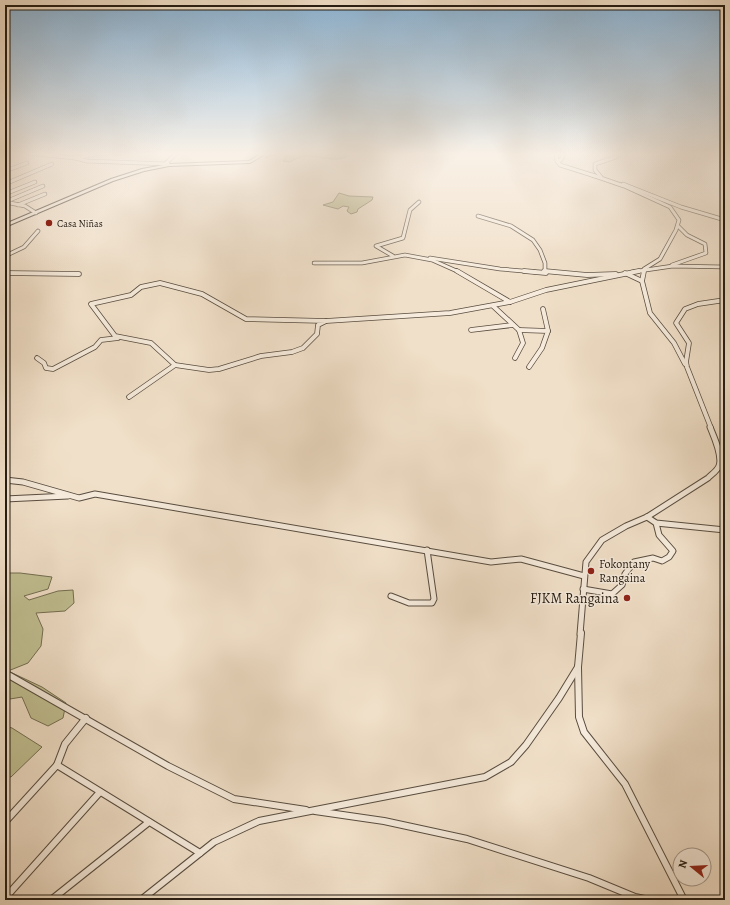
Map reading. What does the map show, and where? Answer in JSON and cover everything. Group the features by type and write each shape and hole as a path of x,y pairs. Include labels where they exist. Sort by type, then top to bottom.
{"street":[{"path":"5,202 21,195"},
{"path":"18,205 42,195"},
{"path":"5,226 77,195"},
{"path":"642,195 653,198 656,202 670,206 679,220 678,226 668,245 661,252 660,259 649,264 643,271 642,281 652,316 674,343 687,367 716,445 720,463 716,470 708,478 647,517 602,540 586,562 578,667 579,717 584,732 625,784 684,900"},
{"path":"653,195 681,207 725,220"},
{"path":"5,202 18,205 36,213"},
{"path":"393,256 376,246 403,238 410,210 420,202"},
{"path":"478,216 494,220 526,234 539,246 545,263 543,270 548,273"},
{"path":"657,269 706,253 705,244 687,235 678,226"},
{"path":"5,256 24,247 38,231"},
{"path":"314,263 369,262 393,256 411,256 542,274 587,275 626,273 673,266 725,267"},
{"path":"411,256 432,260 462,274 510,302"},
{"path":"326,320 318,325 317,334 303,348 292,352 261,356 219,369 209,370 175,365 161,354 151,343 115,336 91,304 131,295 141,287 160,283 202,294 246,319 326,320 450,313 493,306 546,290 626,273 642,281"},
{"path":"5,278 6,274 79,274"},
{"path":"687,367 689,343 676,323 685,308 698,304 725,300"},
{"path":"493,306 519,330 522,342 515,358"},
{"path":"529,367 542,348 548,331 543,309"},
{"path":"471,330 513,325"},
{"path":"519,330 548,331"},
{"path":"37,358 44,363 46,368 53,369 95,347 101,340 122,338"},
{"path":"129,397 175,365"},
{"path":"5,480 23,482 79,498 95,494 491,562 521,559 584,576"},
{"path":"5,499 71,496"},
{"path":"647,517 656,523 725,530"},
{"path":"583,589 612,594 622,584 625,574 634,562 653,558 662,561 669,557 673,550 663,541 655,528 656,523"},
{"path":"391,596 409,603 432,603 434,599 427,550"},
{"path":"141,900 214,842 259,821 485,777 511,762 526,745 559,698 578,667"},
{"path":"5,673 168,766 234,799 384,821 467,839 589,878 637,898 649,900"},
{"path":"5,822 57,765 65,744 86,718"},
{"path":"57,765 200,853"},
{"path":"5,898 100,792"},
{"path":"51,900 149,822"}],"shaded area":[{"path":"338,195 373,197 372,200 358,209 357,212 351,214 347,211 349,207 343,206 338,209 323,205 333,202"},
{"path":"5,573 20,573 52,577 48,589 24,596 29,600 58,591 73,590 74,603 65,611 36,613 43,629 41,646 28,663 8,671 42,687 66,703 63,718 48,726 31,718 22,697 5,701"},
{"path":"5,726 12,728 42,747 11,777 5,776"}],"place":[{"name":"Casa Niñas","path":"49,223"},
{"name":"Fokontany Rangaina","path":"591,571"},
{"name":"FJKM Rangaina","path":"627,598"}]}
